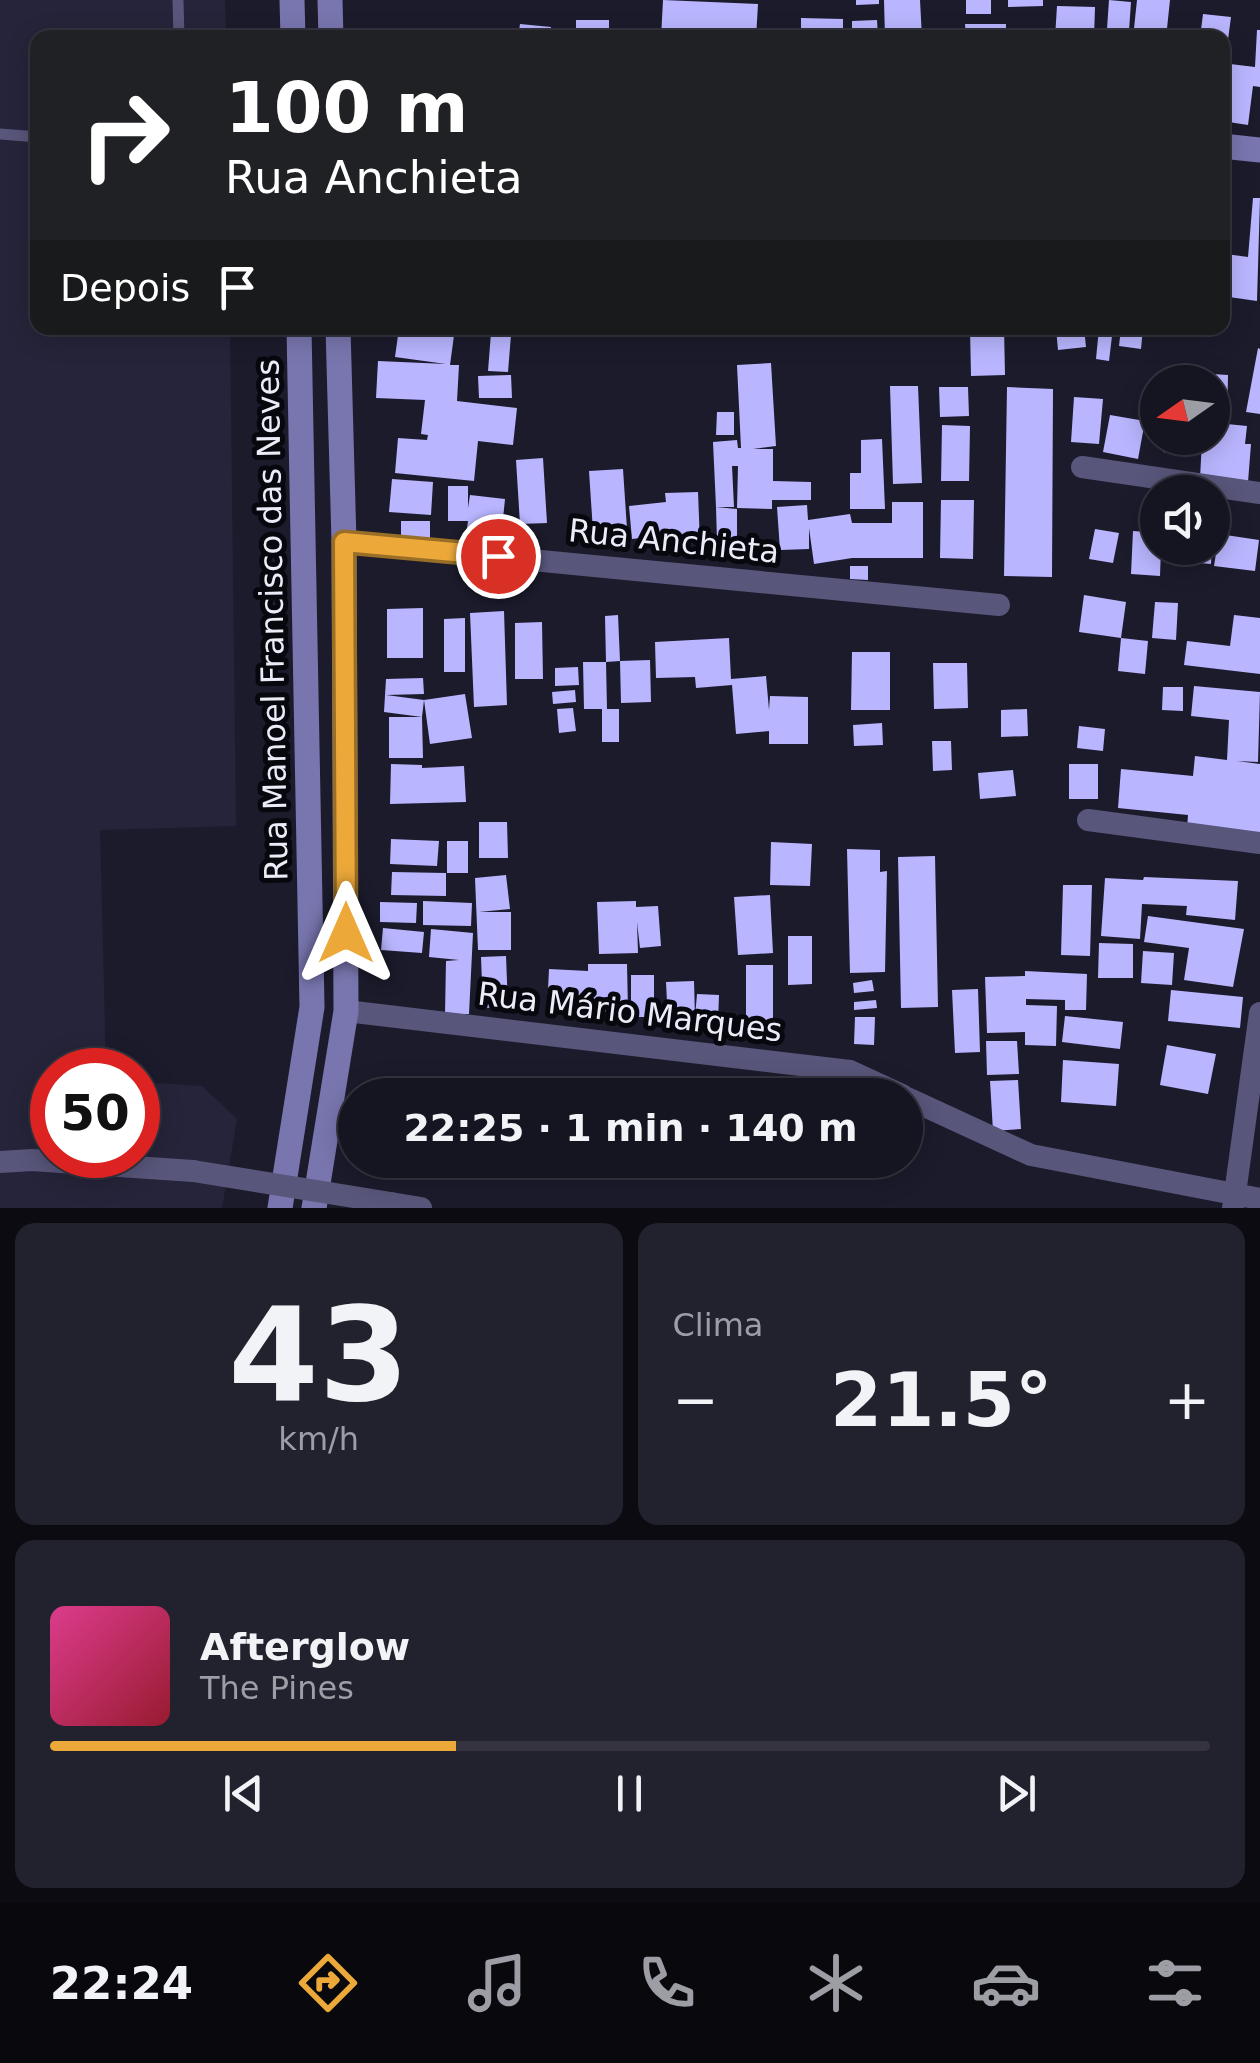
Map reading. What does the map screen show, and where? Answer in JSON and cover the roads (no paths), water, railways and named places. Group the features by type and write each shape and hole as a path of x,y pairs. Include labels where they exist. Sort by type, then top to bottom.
{"main road":[{"path":"292,0 293,30"},
{"path":"330,0 331,30"},
{"path":"1230,147 1260,150"},
{"name":"Rua Manoel Francisco das Neves","path":"280,1208 312,1008 299,335"},
{"path":"314,1208 346,1012 344,542 338,335"}],"street":[{"path":"1082,466 1260,493"},
{"name":"Rua Anchieta","path":"344,542 999,605"},
{"path":"1088,820 1260,843"},
{"name":"Rua Mário Marques","path":"346,1012 850,1071 865,1078"},
{"path":"1234,1202 1260,1013"},
{"name":"Rua Mário Marques","path":"923,1105 1031,1155 1234,1202 1260,1199"},
{"path":"0,1162 32,1160 193,1171 422,1208"}],"lane":[{"path":"178,0 178,30"},
{"path":"0,134 30,136"}]}
